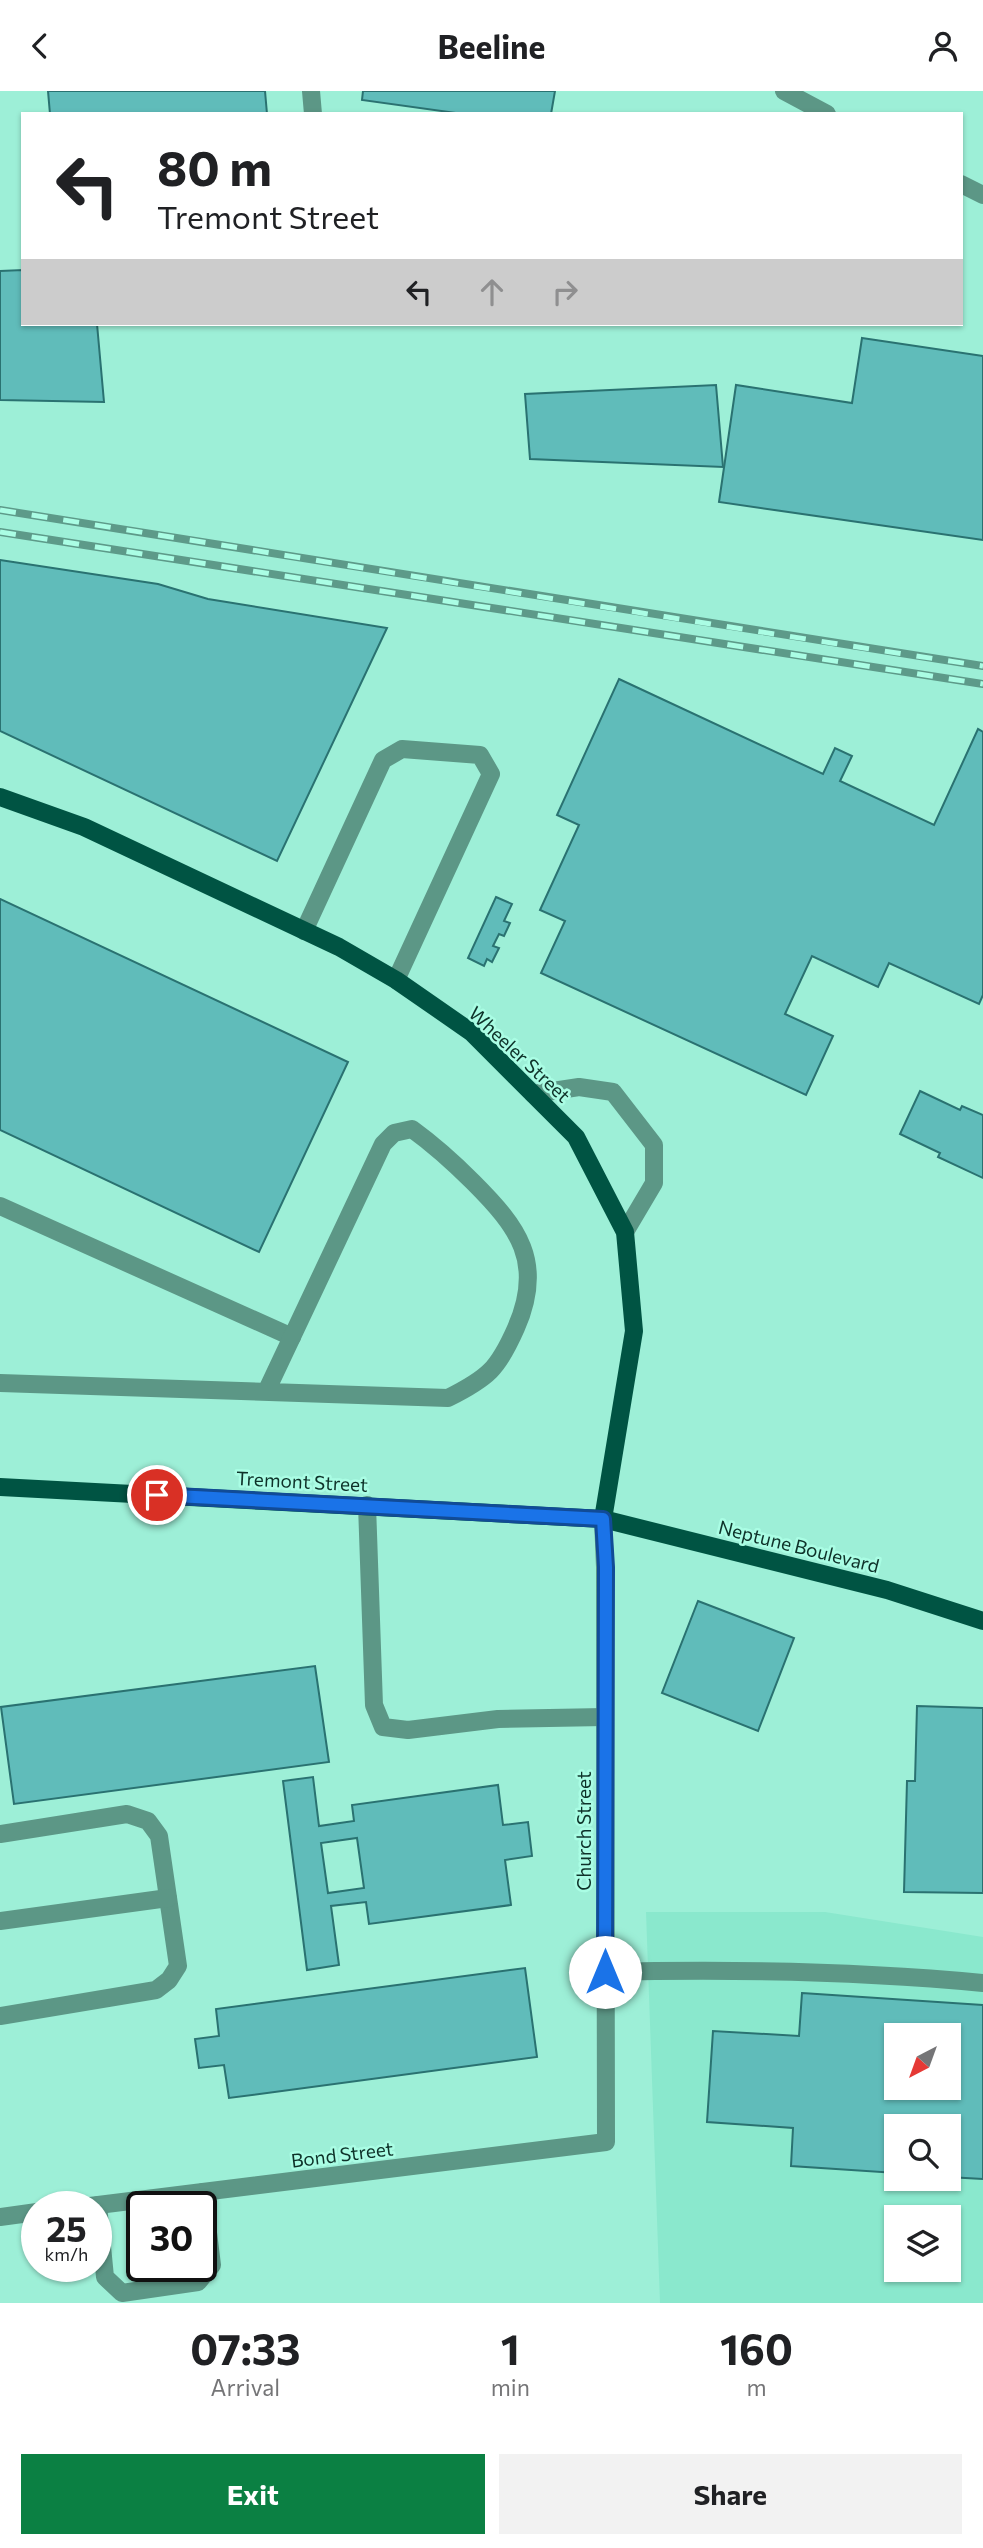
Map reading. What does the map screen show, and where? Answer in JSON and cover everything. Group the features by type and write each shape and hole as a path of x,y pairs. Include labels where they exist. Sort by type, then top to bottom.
{"main road":[{"name":"Wheeler Street","path":"0,797 84,827 304,930 396,980 471,1032 576,1137 625,1232 634,1331 603,1519"},
{"name":"Tremont Street","path":"0,1487 603,1519"},
{"name":"Neptune Boulevard","path":"603,1519 887,1590 983,1621"}],"street":[{"path":"311,91 313,112"},
{"path":"785,91 823,112"},
{"path":"963,185 983,195"},
{"path":"304,930 383,760 402,749 480,755 491,774 396,980"},
{"path":"533,1094 579,1087 612,1092 654,1145 654,1183 625,1232"},
{"path":"0,1383 266,1392 448,1398 483,1381 506,1351 528,1301 526,1257 508,1217 437,1146 412,1129 394,1133 383,1144 266,1392"},
{"path":"0,1206 292,1337"},
{"path":"367,1505 374,1705 383,1727 408,1730 498,1719 604,1717"},
{"name":"Church Street","path":"603,1519 606,1567 606,2142"},
{"path":"0,1834 127,1814 148,1821 159,1836 178,1966 169,1980 156,1990 0,2016"},
{"path":"0,1921 168,1898"},
{"path":"605,1972 697,1970 906,1975 983,1983"},
{"name":"Bond Street","path":"211,2191 606,2142"},
{"path":"0,2217 21,2214"},
{"path":"110,2282 122,2293 198,2282"}],"shaded area":[{"path":"646,1912 825,1912 983,1937 983,2303 660,2303"}],"building":[{"path":"48,91 265,91 267,112 50,112"},
{"path":"363,91 555,91 551,112 449,112 362,100"},
{"path":"21,270 21,326 97,326 104,402 0,400 0,271"},
{"path":"862,338 983,356 983,540 719,502 736,385 852,403"},
{"path":"716,385 723,467 530,459 525,394"},
{"path":"0,560 158,584 208,599 387,628 277,861 0,731"},
{"path":"619,679 823,774 835,748 852,756 840,781 934,825 978,729 983,732 983,995 979,1004 889,963 878,987 812,956 785,1014 833,1036 806,1095 541,973 565,921 540,910 579,825 557,815"},
{"path":"496,897 512,904 504,921 510,923 504,936 499,934 493,946 499,948 492,962 487,959 484,966 468,958"},
{"path":"0,899 348,1062 259,1252 0,1130"},
{"path":"920,1091 960,1110 962,1106 983,1115 983,1178 938,1157 940,1153 900,1134"},
{"path":"698,1601 794,1638 758,1731 662,1693"},
{"path":"315,1666 329,1762 14,1804 1,1707"},
{"path":"917,1706 983,1708 983,1893 904,1892 907,1781 915,1781"},
{"path":"313,1777 319,1826 354,1821 352,1805 498,1785 503,1825 528,1822 532,1856 505,1860 511,1905 369,1924 366,1902 331,1906 339,1965 307,1970 283,1781","holes":["357,1838 364,1888 328,1893 321,1843"]},
{"path":"525,1968 537,2057 229,2098 224,2065 199,2068 195,2039 219,2036 216,2009"},
{"path":"802,1993 983,2005 983,2179 961,2178 961,2114 884,2114 884,2172 791,2166 793,2128 707,2122 713,2031 799,2036"}],"railway":[{"path":"0,510 983,666"},
{"path":"0,532 983,684"}],"route":[{"path":"157,1495 603,1519 606,1567 605,1972"}]}
